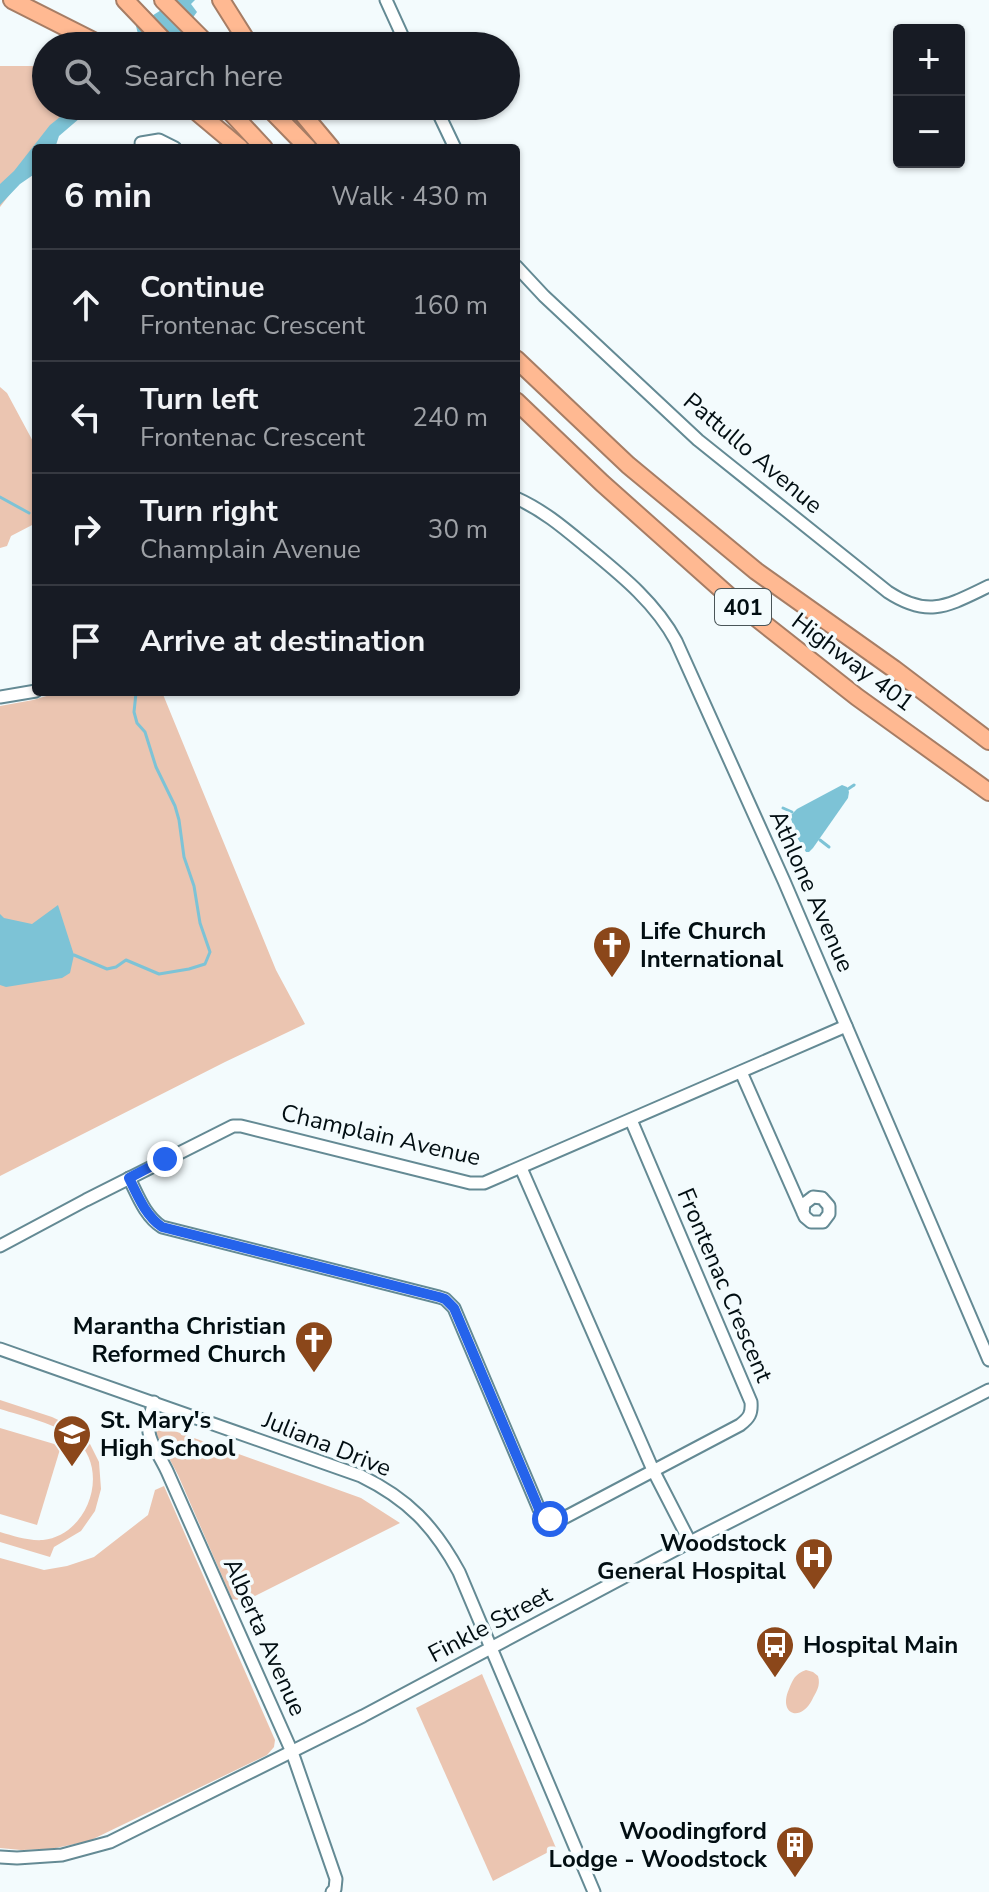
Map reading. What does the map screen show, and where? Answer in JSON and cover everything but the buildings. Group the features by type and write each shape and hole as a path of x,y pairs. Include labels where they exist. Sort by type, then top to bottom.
{"highway":[{"path":"12,0 75,32"},
{"path":"125,0 156,32"},
{"path":"163,0 196,32"},
{"path":"221,0 241,32"},
{"path":"207,120 235,144"},
{"path":"238,120 260,144"},
{"path":"281,120 304,144"},
{"path":"308,120 328,144"},
{"name":"Highway 401","path":"520,363 628,465 756,571 989,741"},
{"name":"Highway 401","path":"520,405 730,597 857,697 989,792"}],"street":[{"path":"386,0 401,32"},
{"path":"442,120 453,144"},
{"path":"141,143 159,140 167,144"},
{"name":"Pattullo Avenue","path":"520,270 698,440 888,592 911,605 935,608 989,586"},
{"name":"Athlone Avenue","path":"520,500 551,518 607,564 643,597 668,627 690,669 989,1360"},
{"path":"0,697 32,692"},
{"name":"Champlain Avenue","path":"0,1246 233,1126 470,1183 484,1183 846,1026"},
{"path":"741,1072 803,1213"},
{"name":"Frontenac Crescent","path":"129,1178 148,1214 162,1227 449,1302 539,1509 550,1519 560,1520 750,1417 751,1407 631,1120"},
{"path":"521,1168 653,1470 690,1542"},
{"name":"Juliana Drive","path":"0,1349 361,1476 402,1500 434,1531 459,1572 594,1892"},
{"name":"Finkle Street","path":"0,1857 62,1855 110,1842 363,1716 690,1542 989,1390"},
{"name":"Alberta Avenue","path":"154,1402 148,1419 149,1437 292,1752 336,1879 332,1892"}],"shaded area":[{"path":"0,66 32,66 32,120 63,120 40,144 32,144 32,165 0,207"},
{"path":"0,387 7,393 32,440 32,525 11,536 7,546 0,548"},
{"path":"46,696 164,696 276,970 305,1024 0,1176 0,706"},
{"path":"0,1400 73,1427 89,1442 99,1462 101,1489 95,1511 81,1531 54,1547 50,1557 0,1542 0,1532 43,1540 59,1535 72,1526 83,1514 90,1499 92,1467 86,1452 75,1439 39,1421 0,1409"},
{"path":"155,1424 361,1498 400,1523 245,1601 232,1599 178,1475 155,1432"},
{"path":"0,1428 61,1446 37,1525 0,1514"},
{"path":"164,1486 275,1740 274,1747 267,1755 89,1841 51,1849 0,1848 0,1558 44,1570 94,1557 148,1515 155,1490"},
{"path":"806,1670 818,1676 818,1689 802,1712 792,1712 786,1704 789,1689 795,1677"},
{"path":"482,1674 556,1848 493,1881 416,1708"}],"water":[{"path":"177,0 195,0 191,4 197,12 182,32 138,32 136,26"},
{"path":"56,120 78,120 59,136 56,144 35,144"},
{"path":"32,148 32,176 0,205 0,184"},
{"path":"842,785 847,787 848,798 813,848 806,852 790,816 797,809"},
{"path":"58,905 74,955 70,973 62,978 6,987 0,985 0,914 4,918 32,924"}],"waterway":[{"path":"0,497 29,513"},
{"path":"74,955 107,969 126,960 159,974 205,964 210,952 184,857 175,806 156,767 145,732 137,723 134,712 136,696"},
{"path":"848,789 854,785"},
{"path":"783,808 792,812"},
{"path":"820,840 829,847"}],"place":[{"name":"Life Church International","path":"612,979"},
{"name":"Marantha Christian Reformed Church","path":"314,1374"},
{"name":"St. Mary's High School","path":"72,1468"},
{"name":"Woodstock General Hospital","path":"814,1591"},
{"name":"Hospital Main","path":"775,1679"},
{"name":"Woodingford Lodge - Woodstock","path":"795,1879"}],"route":[{"path":"165,1159 129,1178 148,1214 162,1227 449,1302 539,1509 550,1519"}]}
